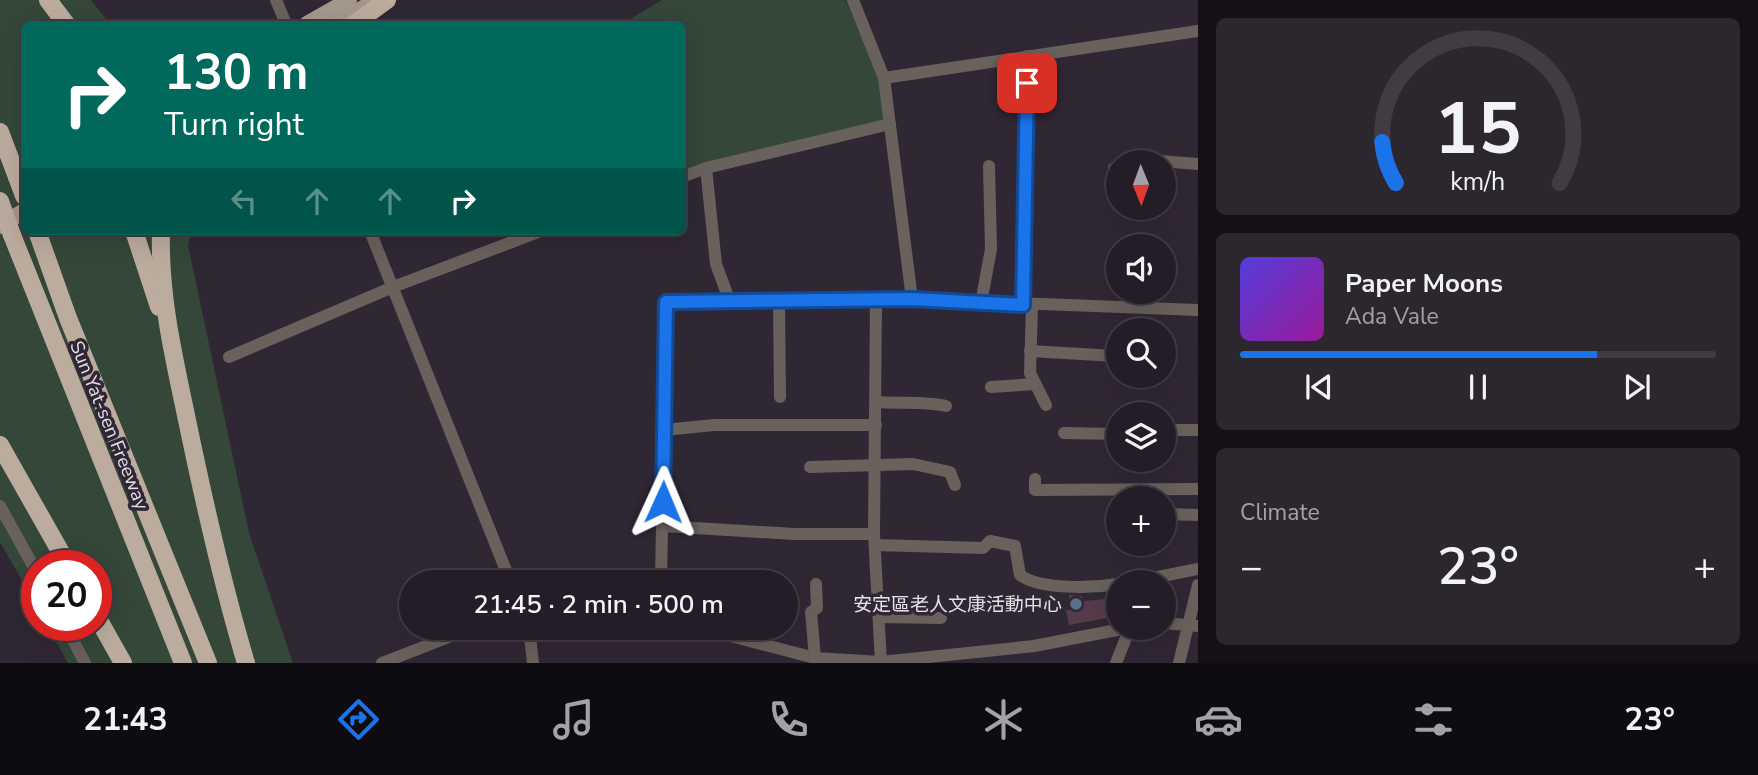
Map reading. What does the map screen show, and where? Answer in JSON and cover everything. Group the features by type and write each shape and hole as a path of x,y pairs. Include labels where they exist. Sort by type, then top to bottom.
{"highway":[{"path":"41,0 50,21"},
{"path":"48,0 64,21"},
{"path":"358,21 387,0"},
{"path":"0,132 21,188"},
{"name":"Sun Yat-sen Freeway","path":"0,201 6,230 183,663"},
{"name":"Sun Yat-sen Freeway","path":"38,235 68,318 208,663"},
{"path":"135,235 170,343 224,589 246,663"},
{"path":"161,235 170,343"},
{"path":"0,445 60,550"},
{"path":"111,641 123,663"}],"main road":[{"path":"312,21 349,0"},
{"path":"340,21 377,0"},
{"path":"0,210 21,198"},
{"path":"6,230 21,214"}],"street":[{"path":"276,0 285,21"},
{"path":"853,0 884,78 912,299"},
{"path":"884,78 1198,30"},
{"path":"1027,56 1027,305 1030,373 1046,405"},
{"path":"686,176 706,168 890,124"},
{"path":"1176,162 1198,164"},
{"path":"981,303 991,249 989,166"},
{"path":"706,168 716,264 730,302"},
{"path":"372,235 505,570"},
{"path":"229,357 393,287 530,235"},
{"path":"876,299 875,540 881,662"},
{"path":"661,570 666,302 779,303 912,299 1198,310"},
{"path":"779,303 780,397"},
{"path":"1030,351 1106,355"},
{"path":"991,387 1035,384"},
{"path":"876,402 916,405 927,401 946,407"},
{"path":"664,430 714,425 876,425"},
{"path":"1176,430 1198,430"},
{"path":"1064,433 1106,433"},
{"path":"810,467 913,464 950,472 955,485"},
{"path":"1035,479 1035,490 1198,489"},
{"path":"0,506 24,550"},
{"path":"1176,514 1198,515"},
{"path":"663,526 984,548 990,541 1015,546 1020,575 1029,582 1074,586 1106,585"},
{"path":"1176,573 1198,569"},
{"path":"815,658 811,612 817,608 816,584"},
{"path":"1179,663 1194,625 1198,585"},
{"path":"879,617 941,618"},
{"path":"1176,624 1194,625"},
{"path":"746,640 815,658 881,662 1025,648 1106,632"},
{"path":"382,663 441,640"},
{"path":"530,640 533,663"},
{"path":"1116,663 1125,640"},
{"path":"73,641 85,663"},
{"path":"1024,663 1025,648"}],"green space":[{"path":"0,0 91,0 108,21 21,21 21,235 191,235 188,245 249,533 293,663 68,663 56,641 112,641 112,550 21,550 21,579 0,542"},
{"path":"662,0 846,0 880,79 886,119 686,175 686,21 627,21"}],"building":[{"path":"1069,595 1082,596 1083,601 1106,599 1106,618 1069,625 1066,610 1070,610"}],"place":[{"name":"安定區老人文康活動中心","path":"1076,604"}],"route":[{"path":"663,502 666,302 779,303 912,299 1023,305 1027,83"}]}
